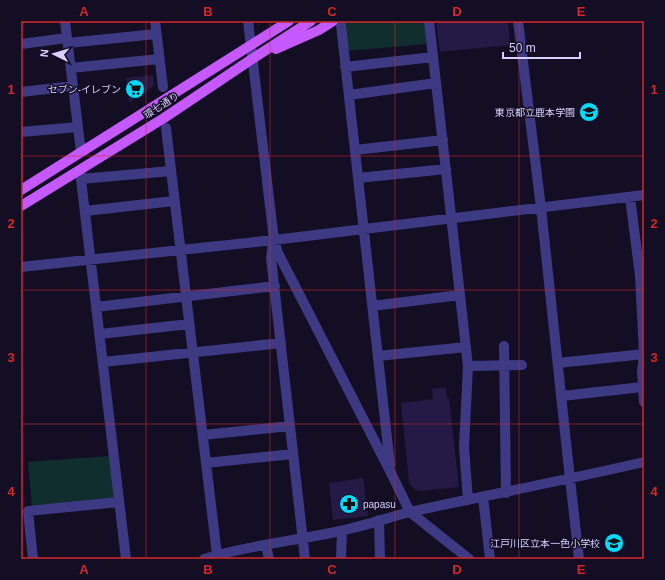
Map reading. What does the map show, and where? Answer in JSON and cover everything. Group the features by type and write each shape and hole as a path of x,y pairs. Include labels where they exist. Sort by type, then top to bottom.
{"main road":[{"path":"251,46 278,21"},
{"name":"環七通り","path":"21,190 289,21"},
{"name":"環七通り","path":"21,206 81,175 252,59 311,21"},
{"path":"252,59 337,23"}],"street":[{"path":"65,21 80,152"},
{"path":"154,21 163,87"},
{"path":"248,21 274,240 278,253 410,512 469,559"},
{"path":"429,21 468,366 464,447 468,500"},
{"path":"518,21 541,208 579,559"},
{"path":"337,23 345,67 355,150 390,471"},
{"path":"21,44 156,34"},
{"path":"345,67 433,57"},
{"path":"71,68 159,59"},
{"path":"348,95 436,83"},
{"path":"21,92 73,86"},
{"path":"21,132 78,127"},
{"path":"166,128 217,555"},
{"path":"355,150 443,140"},
{"path":"358,178 446,169"},
{"path":"126,559 81,175 171,171"},
{"path":"21,268 274,240 644,195"},
{"path":"630,197 639,236 644,354 642,386 644,402"},
{"path":"85,211 174,201"},
{"path":"274,240 272,258 305,559"},
{"path":"96,307 275,286"},
{"path":"372,306 460,295"},
{"path":"100,334 189,324"},
{"path":"103,362 281,343"},
{"path":"504,346 506,493"},
{"path":"378,356 466,347"},
{"path":"558,363 644,354"},
{"path":"468,366 522,365"},
{"path":"562,396 642,386"},
{"path":"203,435 290,426"},
{"path":"206,463 293,454"},
{"path":"204,559 266,545 342,531 410,512 506,493 644,462"},
{"path":"483,497 490,559"},
{"path":"33,559 28,511 119,502"},
{"path":"379,520 380,559"},
{"path":"341,559 342,531"},
{"path":"266,545 269,559"}],"green space":[{"path":"344,21 425,21 427,44 347,51"},
{"path":"110,456 114,499 32,507 28,462"}],"building":[{"path":"436,21 508,21 510,45 440,52"},
{"path":"153,75 154,86 129,103 126,78"},
{"path":"446,387 447,398 449,398 459,487 420,491 416,490 409,482 401,403 433,399 432,389"},
{"path":"363,478 368,516 333,520 329,483"}],"place":[{"name":"セブン-イレブン","path":"135,89"},
{"name":"東京都立鹿本学園","path":"589,112"},
{"name":"papasu","path":"349,504"},
{"name":"江戸川区立本一色小学校","path":"614,543"}]}
